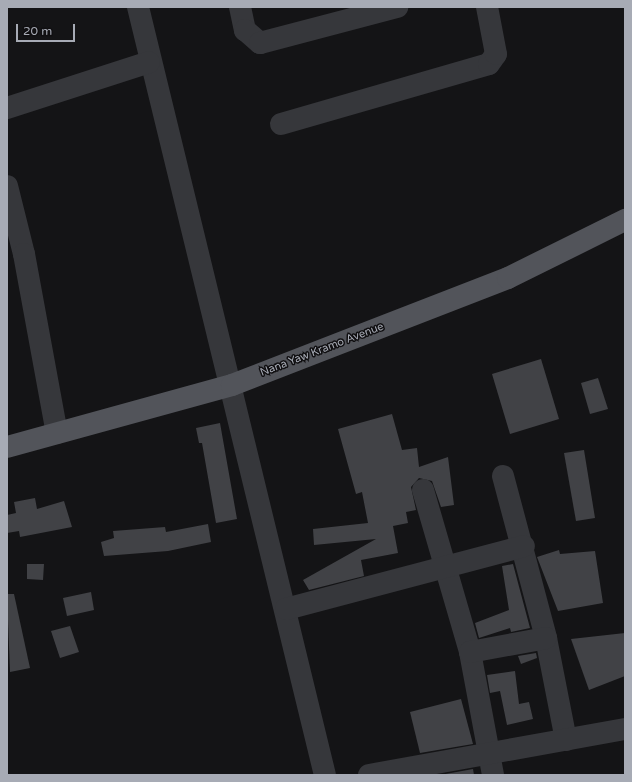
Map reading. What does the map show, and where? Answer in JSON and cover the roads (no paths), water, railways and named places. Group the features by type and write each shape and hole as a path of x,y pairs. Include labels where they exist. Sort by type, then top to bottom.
{"main road":[{"name":"Nana Yaw Kramo Avenue","path":"7,446 232,385 508,278 625,220"}],"street":[{"path":"138,7 149,62 232,385 325,775"},
{"path":"240,7 245,30 260,42 397,7"},
{"path":"281,124 489,64 496,54 487,7"},
{"path":"7,108 149,62"},
{"path":"7,186 24,254 57,433"},
{"path":"503,476 524,546 546,638 566,740"},
{"path":"424,490 447,566 470,652 493,775"},
{"path":"286,609 524,546"},
{"path":"470,652 546,638"},
{"path":"368,775 625,729"}]}
